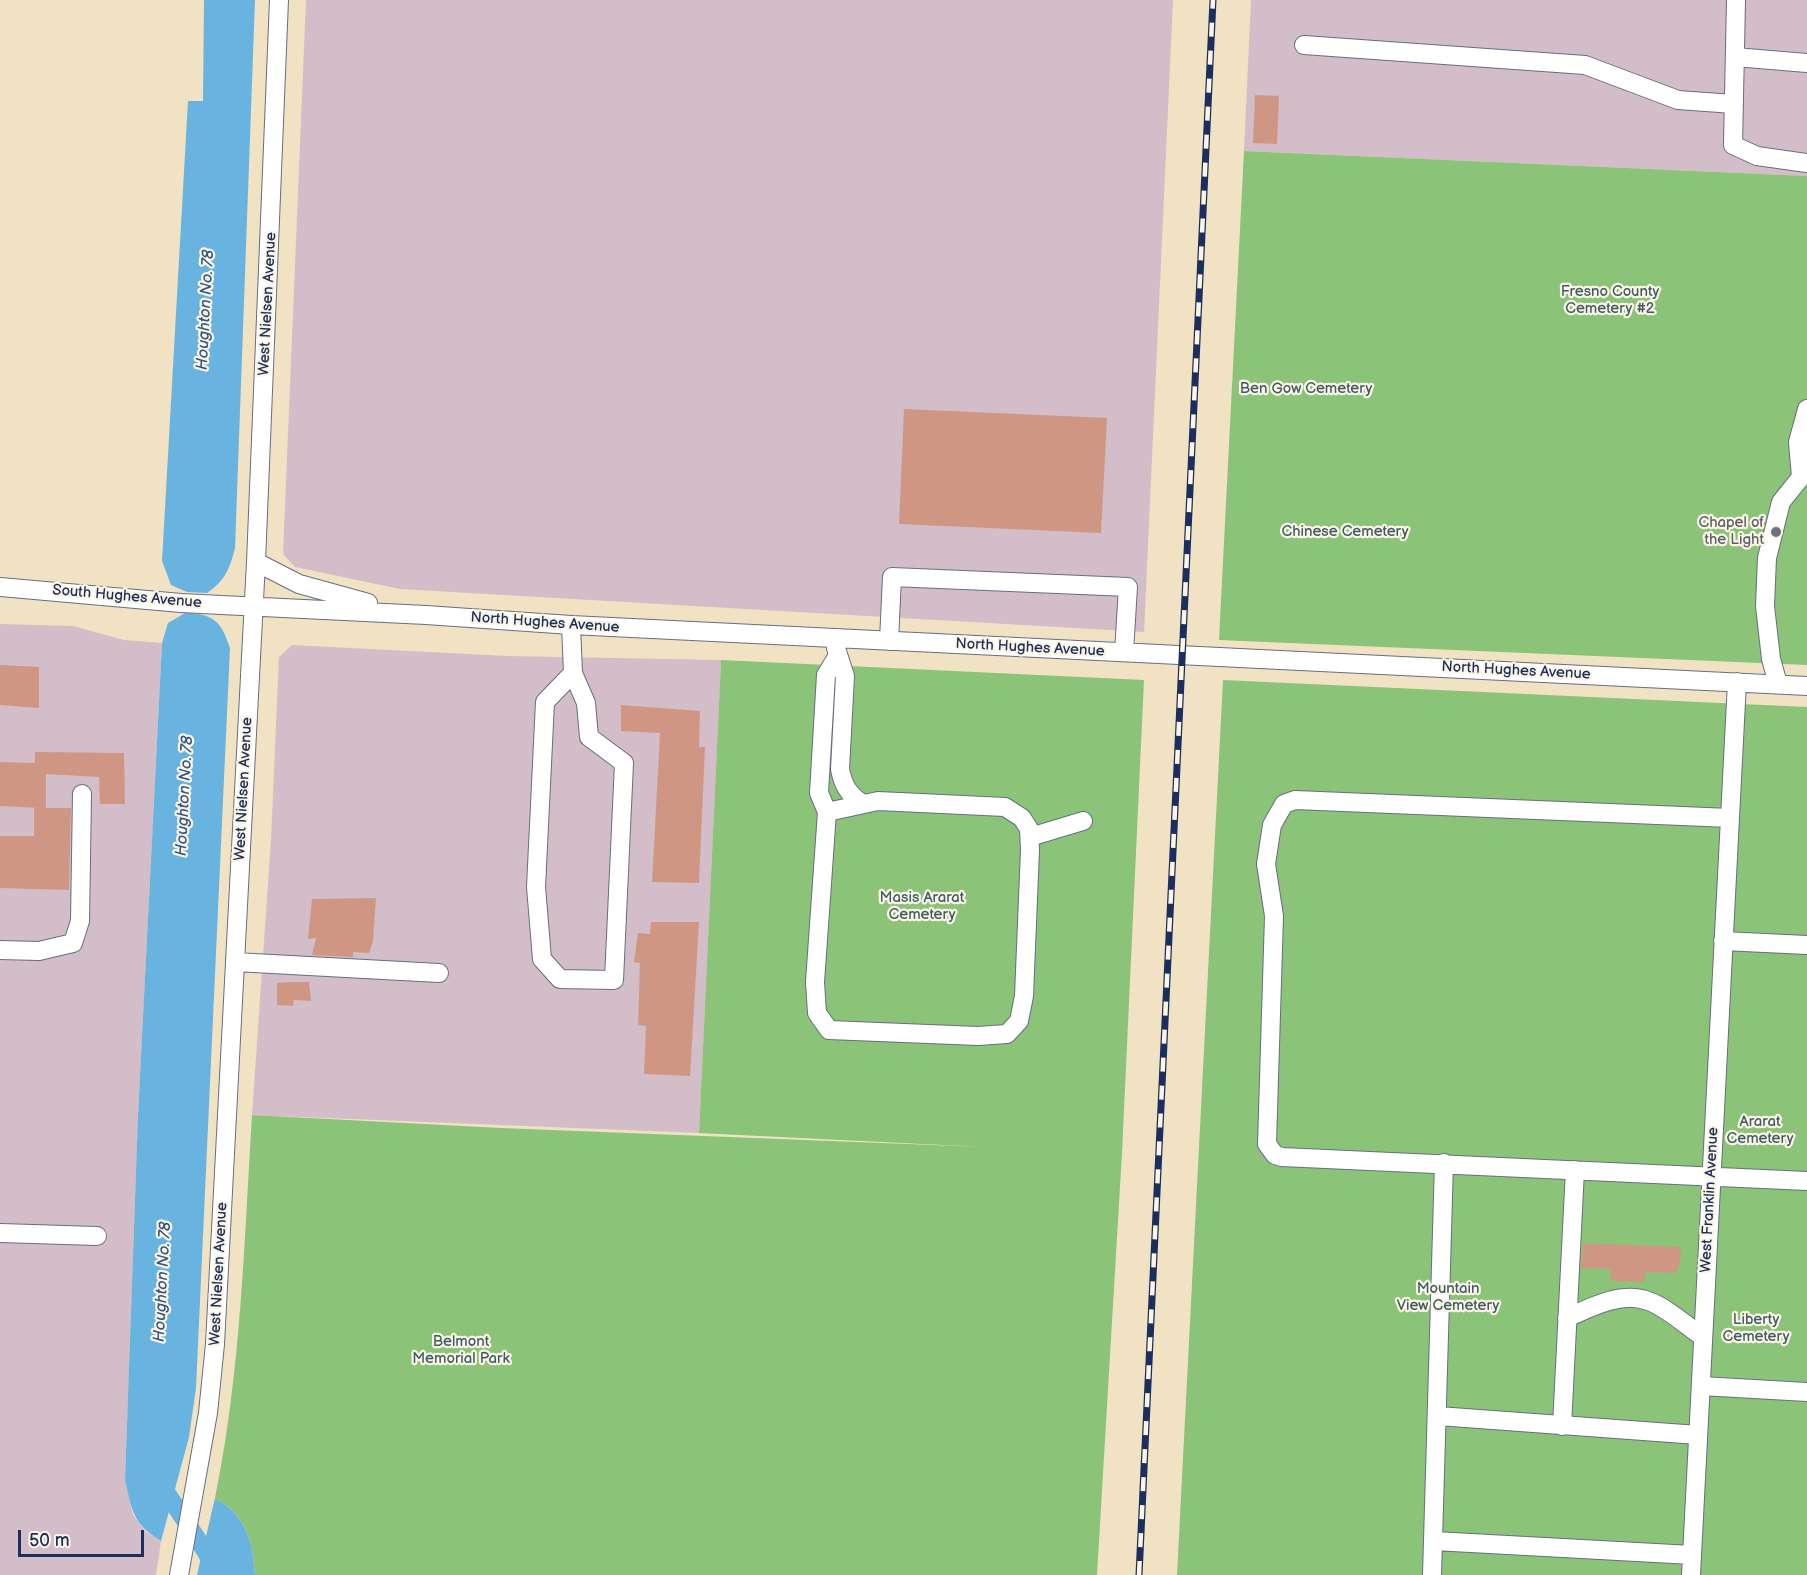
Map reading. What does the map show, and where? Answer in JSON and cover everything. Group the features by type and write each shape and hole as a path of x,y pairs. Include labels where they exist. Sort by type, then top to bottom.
{"street":[{"name":"West Nielsen Avenue","path":"179,1571 208,1413 215,1344 254,606 279,0"},
{"path":"1736,0 1733,145 1757,156 1807,163"},
{"path":"1304,45 1585,65 1678,100 1734,104"},
{"path":"1735,57 1807,63"},
{"path":"1778,684 1771,659 1764,606 1767,558 1781,502 1804,480 1798,442 1807,409"},
{"path":"256,562 299,584 333,596 426,615"},
{"path":"889,641 892,577 1128,587 1124,652"},
{"name":"South Hughes Avenue","path":"0,587 182,603 254,606"},
{"name":"North Hughes Avenue","path":"254,606 570,625 836,648 889,641 1807,686"},
{"path":"570,625 573,673 586,703 589,737 624,763 614,980 560,978 542,959 536,887 545,702 573,673"},
{"path":"836,648 844,676 840,769 849,794 860,802"},
{"path":"826,812 860,802 934,802 1005,807 1022,818 1029,829 1030,837 1024,996 1019,1021 1007,1035 978,1036 829,1030 817,1013 815,982 826,812 819,793 826,675 836,648"},
{"name":"West Franklin Avenue","path":"1691,1575 1737,682"},
{"path":"0,950 39,951 73,943 80,921 82,794"},
{"path":"1730,818 1295,800 1284,804 1272,825 1266,864 1274,916 1267,1144 1275,1155 1282,1157 1807,1181"},
{"path":"1030,837 1083,821"},
{"path":"1724,941 1807,945"},
{"path":"235,962 439,973"},
{"path":"1432,1575 1444,1163"},
{"path":"1562,1426 1575,1170"},
{"path":"0,1233 97,1236"},
{"path":"1567,1318 1599,1304 1626,1299 1648,1301 1703,1337"},
{"path":"1701,1386 1807,1392"},
{"path":"1438,1416 1698,1435"},
{"path":"1434,1541 1692,1555"}],"shaded area":[{"path":"306,0 1173,0 1144,632 400,589 295,567 283,554"},
{"path":"1251,0 1807,0 1807,176 1244,151"},
{"path":"0,624 73,626 124,640 162,643 138,1115 125,1480 133,1515 146,1532 161,1541 156,1575 0,1575"},
{"path":"292,645 507,656 721,660 699,1133 252,1115 271,840 279,657"}],"green space":[{"path":"1244,151 1807,176 1807,665 1219,640"},
{"name":"Belmont Memorial Park","path":"721,660 1144,680 1122,1153 1097,1575 255,1575 252,1550 246,1530 234,1513 215,1498 224,1451 236,1355 252,1115 501,1128 983,1147 699,1133"},
{"name":"Mountain View Cemetery","path":"1223,680 1807,707 1807,1575 1177,1575"}],"water":[{"path":"204,0 255,0 235,548 226,574 207,593 187,592 171,585 162,561 188,101 203,101"},
{"path":"185,613 210,617 223,631 230,648 196,1388 189,1437 161,1541 145,1529 135,1516 125,1480 138,1115 162,643 168,623"},
{"path":"215,1498 234,1513 246,1530 252,1550 255,1575 197,1575"}],"building":[{"path":"1255,95 1279,96 1277,144 1253,143"},
{"path":"904,409 1107,418 1101,533 899,524"},
{"path":"0,665 39,667 39,708 0,705"},
{"path":"621,705 700,711 699,747 705,747 699,883 652,882 660,733 621,731"},
{"path":"35,752 124,753 125,804 100,804 99,777 46,774 46,808 71,808 69,890 0,888 0,836 34,836 34,808 40,808 0,806 0,762 35,763"},
{"path":"376,898 373,941 369,953 353,952 353,957 312,955 316,938 308,939 312,899"},
{"path":"651,922 699,922 690,1076 644,1074 646,1026 638,1025 640,963 634,962 638,933 650,934"},
{"path":"309,982 311,1001 294,1000 293,1006 277,1005 277,983"},
{"path":"1583,1243 1681,1247 1680,1266 1677,1266 1677,1273 1645,1272 1644,1282 1611,1281 1611,1269 1581,1268"}],"waterway":[{"name":"Houghton No. 78","path":"160,1483 206,1552 217,1575"}],"railway":[{"path":"1139,1575 1213,0"}],"place":[{"name":"Chapel of the Light","path":"1776,532"}],"park label":[{"name":"Fresno County Cemetery #2","path":"1610,300"},
{"name":"Ben Gow Cemetery","path":"1306,389"},
{"name":"Chinese Cemetery","path":"1345,532"},
{"name":"Masis Ararat Cemetery","path":"922,906"},
{"name":"Ararat Cemetery","path":"1760,1130"},
{"name":"Liberty Cemetery","path":"1756,1328"}]}
